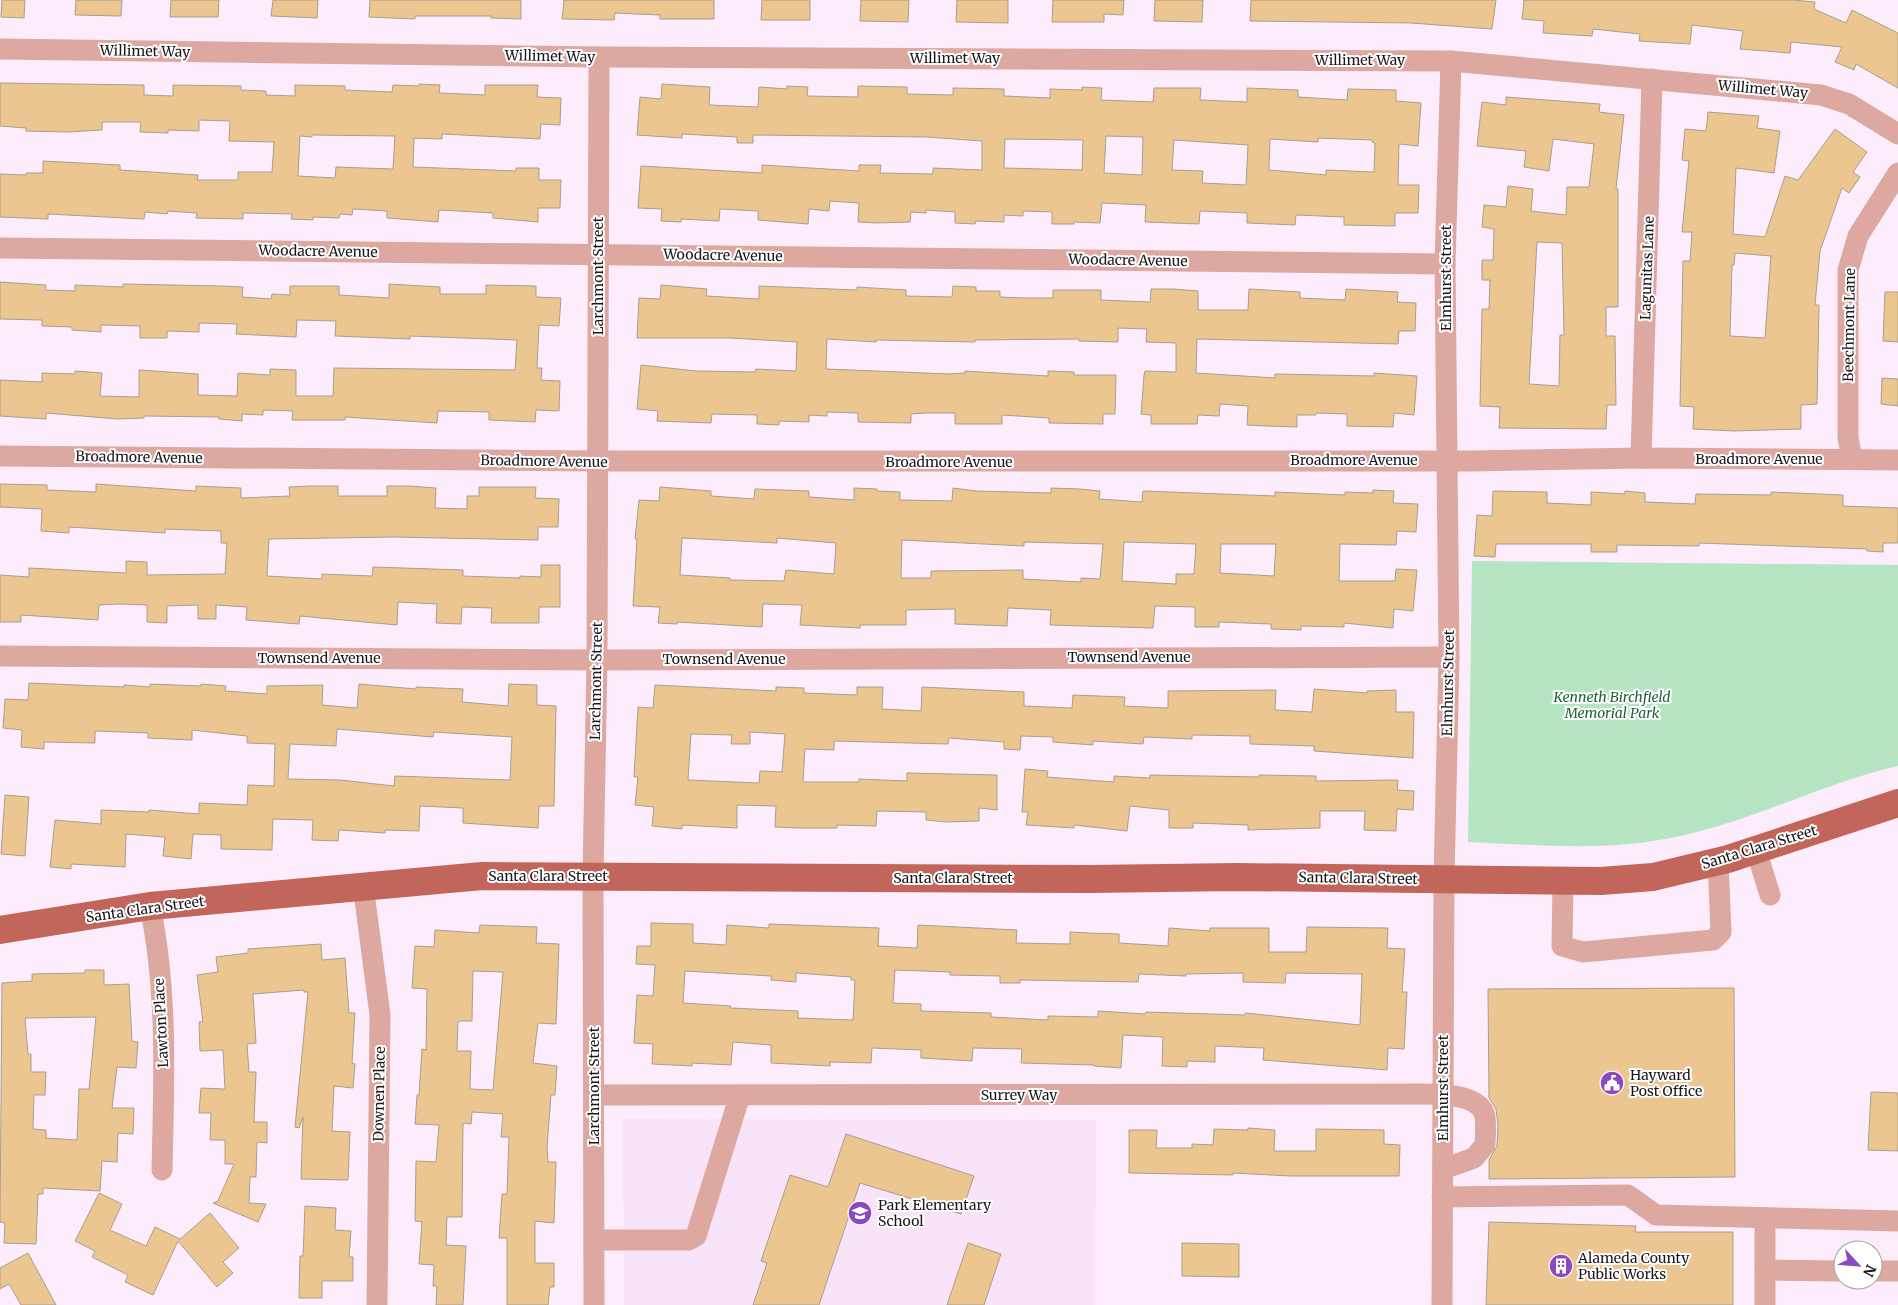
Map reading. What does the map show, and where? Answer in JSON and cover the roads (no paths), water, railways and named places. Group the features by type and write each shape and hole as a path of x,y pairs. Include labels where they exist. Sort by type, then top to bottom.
{"main road":[{"name":"Santa Clara Street","path":"0,930 150,906 363,885 482,876 593,875 957,879 1237,877 1563,881 1653,877 1756,850 1898,803"}],"street":[{"name":"Willimet Way","path":"0,49 599,57 1451,61 1821,95 1849,104 1898,134"},
{"name":"Larchmont Street","path":"594,1305 593,875 598,461 599,57"},
{"name":"Elmhurst Street","path":"1442,1305 1444,879 1449,657 1446,264 1451,61"},
{"name":"Lagunitas Lane","path":"1641,458 1652,79"},
{"name":"Beechmont Lane","path":"1852,459 1848,438 1848,270 1858,236 1898,173"},
{"name":"Woodacre Avenue","path":"0,248 598,253 1446,264"},
{"name":"Broadmore Avenue","path":"0,456 598,461 1641,458 1898,460"},
{"name":"Townsend Avenue","path":"0,656 596,660 1449,657"},
{"path":"1756,850 1770,895"},
{"path":"1563,881 1562,946 1584,952 1713,940 1721,932 1718,861"},
{"name":"Downen Place","path":"363,885 380,1015 377,1305"},
{"name":"Lawton Place","path":"150,906 165,1038 162,1170"},
{"name":"Surrey Way","path":"595,1095 1444,1094 1474,1101 1479,1107 1484,1114 1485,1145 1474,1158 1443,1169"},
{"path":"594,1240 689,1240 696,1236 740,1095"},
{"path":"1442,1197 1628,1195 1656,1216 1898,1222"},
{"path":"1765,1218 1765,1305"},
{"path":"1765,1270 1833,1271"},
{"path":"1883,1271 1898,1271"}],"place":[{"name":"Hayward Post Office","path":"1612,1083"},
{"name":"Park Elementary School","path":"860,1213"},
{"name":"Alameda County Public Works","path":"1561,1266"}],"park label":[{"name":"Kenneth Birchfield Memorial Park","path":"1612,706"}]}
